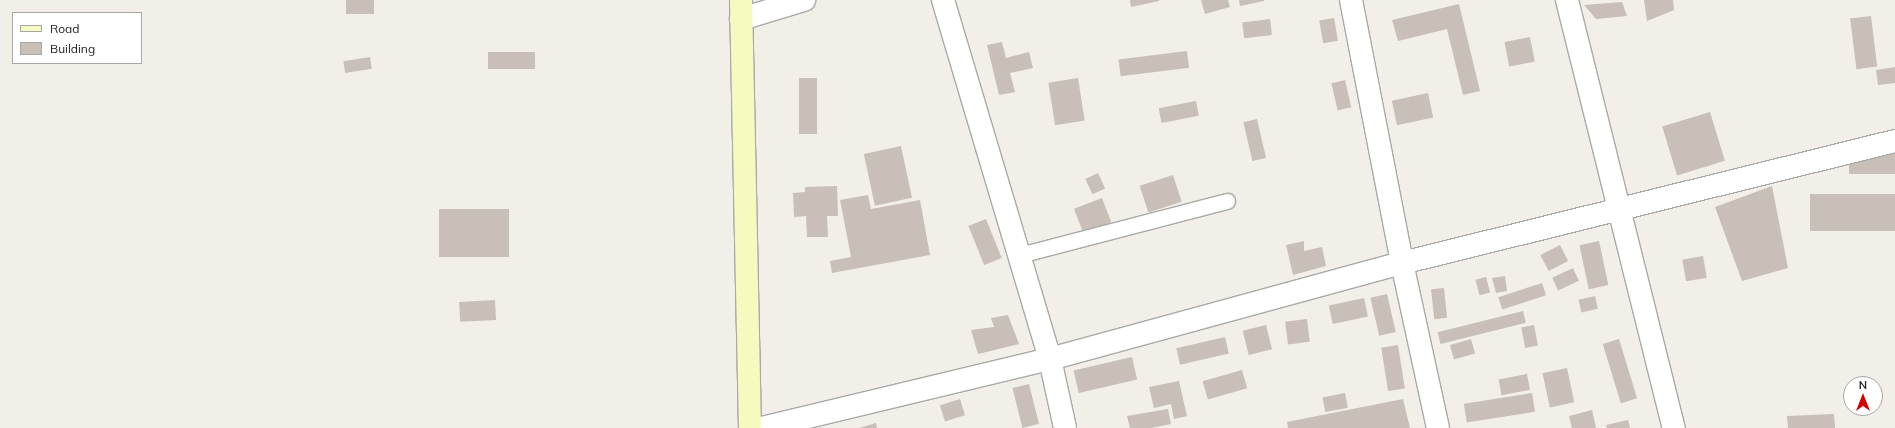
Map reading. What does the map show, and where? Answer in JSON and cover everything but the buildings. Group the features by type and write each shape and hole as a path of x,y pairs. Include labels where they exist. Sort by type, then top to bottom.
{"street":[{"path":"750,428 741,9 804,0"},
{"path":"943,0 1050,359 1065,428"},
{"path":"1351,0 1402,263 1438,428"},
{"path":"1567,0 1674,428"},
{"path":"762,428 1050,359 1402,263 1895,141"}],"lane":[{"path":"1019,255 1227,201"}]}
